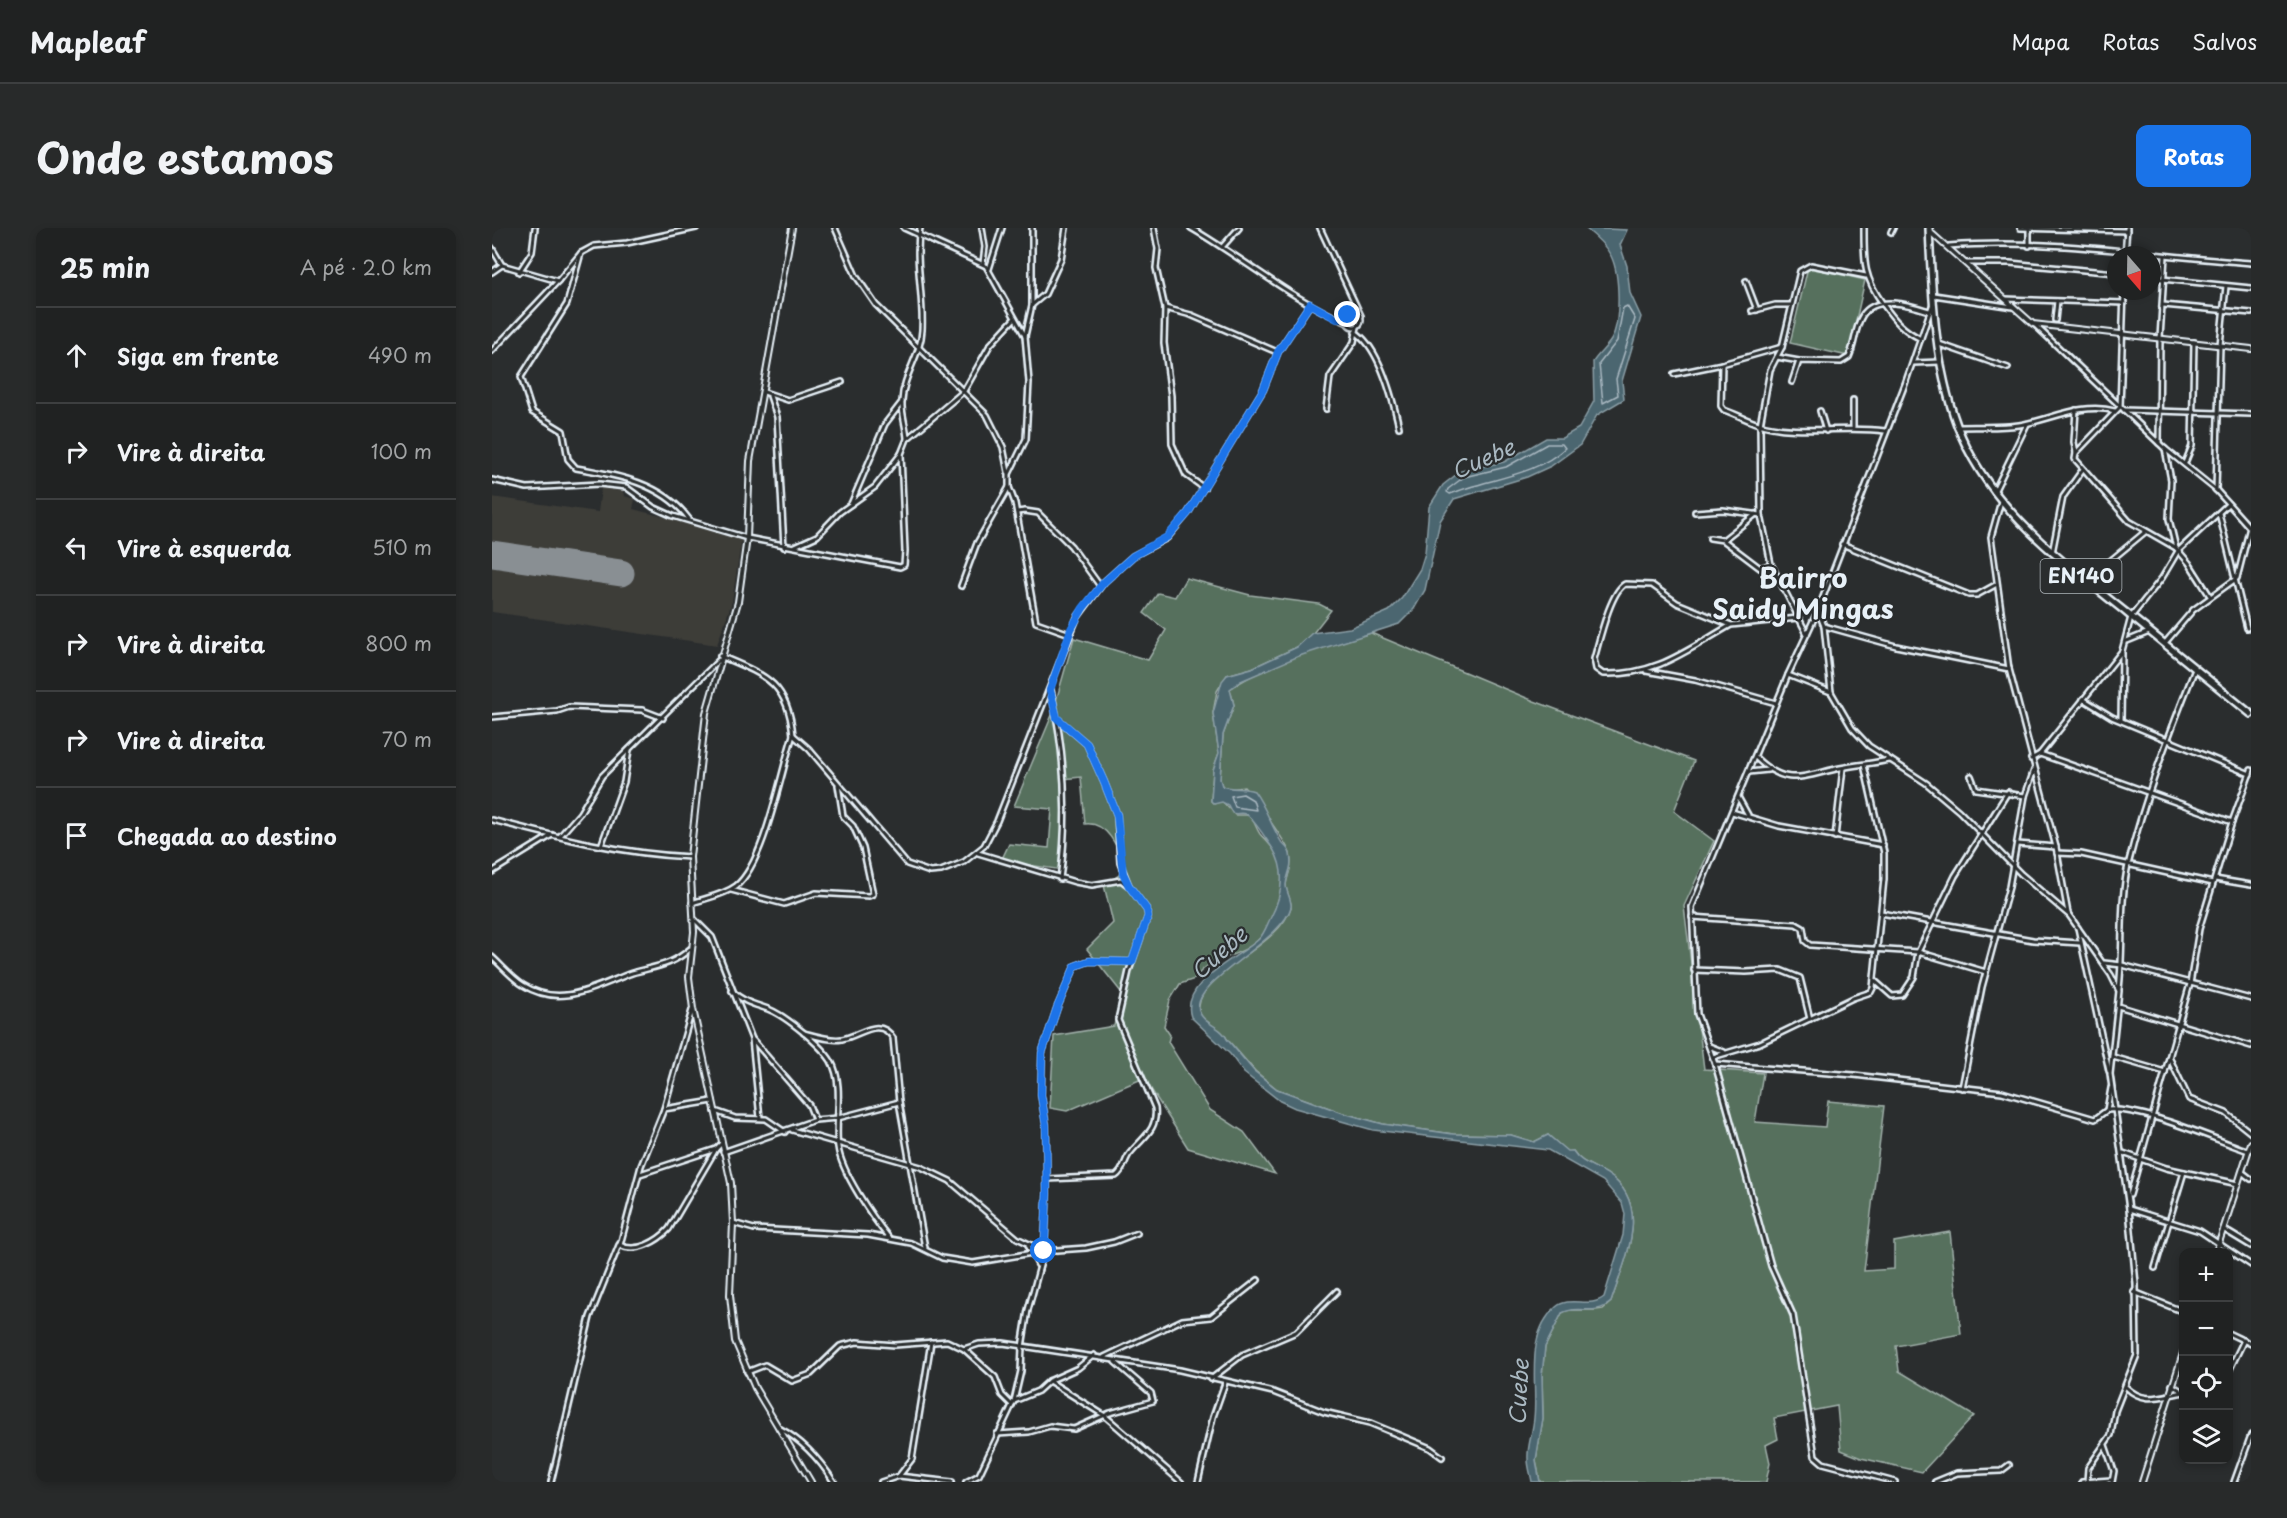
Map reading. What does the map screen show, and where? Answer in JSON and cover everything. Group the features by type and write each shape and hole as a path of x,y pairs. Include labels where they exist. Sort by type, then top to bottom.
{"main road":[{"name":"EN140","path":"1929,229 1940,362 1957,426 1979,469 1994,492 2052,553 2251,714"}],"street":[{"path":"519,272 532,252 535,228"},
{"path":"492,351 581,253 594,246 627,243 696,228"},
{"path":"792,228 780,283 764,392 750,460 747,538 738,602 706,712 690,857 694,919 689,977 693,1008 731,1183 733,1223 731,1316 735,1341 747,1372 811,1482"},
{"path":"835,228 866,293 994,425 1003,447 1009,474 1009,487 1017,513 1036,622 1070,634"},
{"path":"904,228 983,263 990,269 997,290 1025,336"},
{"path":"907,439 902,402 913,360 920,347 923,312 920,228"},
{"path":"982,228 985,248 983,263"},
{"path":"990,269 1002,228"},
{"path":"1009,474 1022,451 1028,426 1029,381 1025,336 1032,305 1032,228"},
{"path":"1032,305 1045,294 1051,283 1061,259 1066,228"},
{"path":"1154,228 1158,249 1156,268 1165,308 1164,343 1172,396 1172,444 1186,475 1204,488"},
{"path":"1191,228 1223,246 1310,304 1357,327"},
{"path":"1223,246 1239,228"},
{"path":"1320,228 1361,316 1354,342 1330,377 1326,409"},
{"path":"1864,228 1866,276 1873,292 1899,326 1921,339"},
{"path":"2020,228 2127,229 2126,246"},
{"path":"2029,228 2029,246"},
{"path":"1929,229 2034,324 2164,448 2216,490 2250,526 2243,559 2235,580 2193,610 2163,644"},
{"path":"1949,246 2029,246 2107,252"},
{"path":"492,248 502,265 519,272 558,281"},
{"path":"581,253 567,304 521,377 532,412 563,431 568,459 576,468 622,476 639,482 669,498 690,520"},
{"path":"2161,256 2251,263"},
{"path":"2159,443 2160,338 2165,256"},
{"path":"1966,263 2010,263 2107,272"},
{"path":"492,272 502,265"},
{"path":"1807,634 1771,564 1759,514 1760,424 1770,370 1782,346 1800,271 1810,265 1866,276"},
{"path":"2161,279 2251,288"},
{"path":"1746,281 1757,310"},
{"path":"2216,490 2220,345 2226,286"},
{"path":"1934,295 2013,307"},
{"path":"2004,298 2124,303 2122,408"},
{"path":"1895,1482 1823,1463 1815,1456 1793,1316 1768,1256 1713,1057 1696,1014 1692,917 1695,896 1788,675 1818,610 1913,363 1934,302"},
{"path":"2055,320 2057,302"},
{"path":"1348,324 1356,303"},
{"path":"1777,357 1799,361 1841,362 1849,357 1862,316 1871,307 1882,303 1929,311"},
{"path":"793,735 907,864 930,872 941,871 964,862 978,853 998,821 1070,634 1083,608 1100,586 1133,556 1167,537 1204,488 1263,390 1278,352 1310,304"},
{"path":"1752,311 1791,305"},
{"path":"2163,305 2251,313"},
{"path":"1165,308 1191,315 1278,352"},
{"path":"1337,319 1350,314 1361,316"},
{"path":"793,547 817,536 840,512 875,487 901,454 907,439 964,392 990,345 1014,319"},
{"path":"2034,324 2251,349"},
{"path":"1355,332 1367,341 1372,350 1394,406 1399,427"},
{"path":"2185,463 2192,446 2194,342"},
{"path":"1939,344 2008,368"},
{"path":"1674,374 1722,364 1782,346"},
{"path":"1792,382 1799,361"},
{"path":"1913,363 1940,362"},
{"path":"1722,364 1722,408 1760,424 1826,431 1853,427 1886,431"},
{"path":"764,392 770,396 788,400 842,382"},
{"path":"770,396 777,417 784,547"},
{"path":"1853,400 1853,427"},
{"path":"850,506 885,424 902,402"},
{"path":"1957,426 2027,424 2076,410 2106,408 2115,411"},
{"path":"2076,453 2115,411 2122,408 2251,414"},
{"path":"2076,410 2075,459 2130,521 2177,549 2210,596"},
{"path":"1820,411 1826,431"},
{"path":"1994,492 2027,424"},
{"path":"2164,448 2171,480 2169,519 2177,549"},
{"path":"492,480 527,488 614,485 626,487 653,507 673,516 747,538 784,547 902,566 905,551 901,454"},
{"path":"2052,553 2063,497 2083,469"},
{"path":"961,586 977,543 1009,487"},
{"path":"2001,500 1991,537 2009,669 2056,847 2069,915"},
{"path":"2031,759 2040,754 2122,651 2127,641 2131,617 2162,578 2177,549 2228,504"},
{"path":"1017,513 1025,510 1041,516 1071,546 1100,586"},
{"path":"1695,512 1724,510 1759,514"},
{"path":"2219,512 2247,628"},
{"path":"1723,540 1759,514"},
{"path":"2086,580 2145,532"},
{"path":"1710,538 1723,540 1760,568 1771,564"},
{"path":"1842,544 1969,596 1977,595 1997,584"},
{"path":"1731,625 1677,603 1652,585 1633,583 1622,585 1605,621 1594,665 1603,674 1625,675 1644,671 1683,655 1731,625 1798,618"},
{"path":"1818,610 1824,626 1831,692 1856,733 1869,746 1926,783 1982,833 2013,866 2069,915 2104,963 2119,991"},
{"path":"1824,626 1896,646 2009,669"},
{"path":"2127,641 2149,632"},
{"path":"2121,720 2122,651"},
{"path":"560,836 580,813 602,776 663,718 720,658"},
{"path":"692,903 730,890 743,879 758,849 777,795 793,735 791,711 777,688 759,673 720,658"},
{"path":"2110,1074 2122,965 2124,890 2128,865 2151,792 2195,669"},
{"path":"1644,671 1695,680 1776,703"},
{"path":"1788,675 1831,692"},
{"path":"1050,690 1063,755 1066,796 1066,828 1060,879"},
{"path":"2083,699 2121,720 2169,741 2250,772 2199,929 2190,984 2129,1199"},
{"path":"492,717 557,711 569,707 642,710 663,718"},
{"path":"1047,1179 1116,1176 1122,1170 1129,1153 1152,1130 1155,1108 1118,1020 1132,962 1148,916 1147,910 1129,886 1120,863 1117,815 1088,746 1057,718"},
{"path":"601,846 624,782 629,750"},
{"path":"2040,754 2232,822"},
{"path":"1755,757 1768,770"},
{"path":"1749,772 1768,770 1792,778 1809,777 1843,768 1890,760"},
{"path":"1713,1057 1760,1043 1853,998 1871,992 1878,948 1884,853 1864,765"},
{"path":"1835,837 1843,768"},
{"path":"1962,1088 1986,972 2013,866 2025,796 2034,768"},
{"path":"1971,776 1976,789 2025,796"},
{"path":"730,890 784,904 816,893 869,896 873,894 863,848 853,826 843,816 837,784"},
{"path":"2001,791 2003,798"},
{"path":"1874,980 1892,996 1902,995 1914,977 1918,952 1955,876 2008,792"},
{"path":"1738,797 1748,815"},
{"path":"1732,812 1779,826 1878,845 1883,844"},
{"path":"492,820 601,846 657,855 690,857"},
{"path":"492,872 554,834"},
{"path":"2017,844 2056,847"},
{"path":"1878,845 1884,853"},
{"path":"2057,852 2081,854 2214,881 2251,885"},
{"path":"978,853 1060,879 1092,885 1121,880 1129,886"},
{"path":"1881,913 2032,940 2080,942"},
{"path":"1692,917 1796,924 1803,928 1805,941 1810,945 1918,952 1986,972"},
{"path":"694,919 712,938 752,1039 760,1118"},
{"path":"2078,926 2116,1109 2129,1199 2136,1284 2134,1292 2137,1355 2105,1445 2089,1466 2086,1481"},
{"path":"492,957 523,985 559,997 582,993 639,971 677,961 690,949"},
{"path":"966,1482 979,1475 1013,1403 1021,1371 1022,1347 1045,1238 1047,1179 1042,1053 1057,1008 1075,966 1089,961 1132,962"},
{"path":"2104,963 2122,965 2251,999"},
{"path":"1694,970 1780,970 1800,978 1810,1019"},
{"path":"732,991 747,1003 770,1010 818,1046 832,1064 837,1089 837,1144 841,1161 864,1205 890,1239"},
{"path":"2118,1006 2251,1046"},
{"path":"551,1482 590,1317 620,1243 640,1174 664,1109 693,1008"},
{"path":"801,1033 840,1039 873,1027 887,1030 894,1041 899,1102 926,1248"},
{"path":"752,1039 809,1105 815,1120"},
{"path":"1709,1046 1726,1052"},
{"path":"2113,1057 2165,1072"},
{"path":"2169,1057 2189,1098 2226,1113 2251,1133"},
{"path":"1715,1064 1854,1075 2002,1092 2051,1104 2089,1118 2099,1118 2107,1110 2112,1086"},
{"path":"1965,1079 1970,1088"},
{"path":"664,1109 713,1101"},
{"path":"723,1152 792,1130 815,1120 838,1118 899,1102"},
{"path":"2107,1110 2116,1109 2152,1118 2249,1151"},
{"path":"715,1111 735,1118 760,1118 772,1121 785,1132"},
{"path":"792,1130 912,1165 950,1181 1028,1245 1042,1250"},
{"path":"620,1243 623,1247 633,1249 662,1237 721,1143"},
{"path":"2217,1248 2251,1143"},
{"path":"640,1174 716,1149"},
{"path":"2123,1153 2139,1161 2238,1184"},
{"path":"2155,1268 2184,1172"},
{"path":"2242,1172 2251,1179"},
{"path":"2129,1209 2200,1231 2251,1265"},
{"path":"733,1223 754,1229 890,1239 926,1248 942,1258 973,1263 1032,1254 1042,1250 1086,1248 1114,1242 1137,1233"},
{"path":"2223,1229 2251,1246"},
{"path":"1028,1245 1039,1266"},
{"path":"1104,1357 1187,1318 1211,1317 1258,1280"},
{"path":"2136,1284 2141,1293"},
{"path":"1211,1379 1242,1354 1296,1332 1337,1291"},
{"path":"2134,1292 2179,1310"},
{"path":"2233,1335 2251,1344"},
{"path":"2233,1364 2244,1340"},
{"path":"747,1372 765,1365 792,1381 810,1374 840,1346 862,1342 896,1345 947,1341 964,1349 995,1377 1002,1395 1013,1403"},
{"path":"899,1476 912,1459 931,1342"},
{"path":"964,1349 994,1343 1104,1357 1113,1361 1151,1393 1154,1399 1074,1429 1050,1426 1029,1432 997,1434"},
{"path":"1013,1403 1038,1391 1049,1381 1078,1368 1094,1355"},
{"path":"2142,1482 2182,1356"},
{"path":"1113,1361 1180,1370 1225,1383 1273,1392 1324,1412 1370,1423 1430,1448 1442,1457"},
{"path":"1049,1381 1105,1416 1181,1482"},
{"path":"1198,1482 1213,1417 1225,1383"},
{"path":"2171,1384 2179,1389"},
{"path":"2126,1387 2134,1395 2150,1399 2179,1393"},
{"path":"779,1428 801,1443 834,1482"},
{"path":"2234,1482 2251,1435"},
{"path":"2082,1482 2112,1481 2114,1471 2105,1445"},
{"path":"1935,1482 1957,1473 2001,1471 2009,1465"},
{"path":"881,1482 899,1476 952,1482"}],"shaded area":[{"path":"601,488 623,491 624,496 635,499 633,509 742,537 732,602 717,645 492,612 492,497 598,512"}],"green space":[{"path":"1808,267 1865,280 1848,356 1790,343"},
{"path":"1186,578 1250,595 1319,604 1331,610 1310,637 1297,647 1252,668 1227,675 1217,691 1213,713 1219,753 1213,770 1211,801 1214,804 1222,801 1235,815 1248,815 1254,821 1260,834 1278,856 1282,882 1274,913 1265,932 1244,950 1216,961 1201,971 1195,979 1180,984 1170,1000 1164,1026 1170,1035 1168,1042 1210,1110 1244,1132 1275,1174 1188,1148 1144,1078 1067,1111 1050,1108 1054,1036 1114,1026 1121,992 1087,949 1113,923 1104,885 1119,875 1124,864 1115,844 1105,831 1093,824 1085,824 1081,777 1063,779 1063,870 1001,861 1009,844 1049,848 1052,809 1014,806 1052,715 1074,638 1148,660 1166,630 1144,613 1158,593 1175,597"},
{"path":"1371,633 1534,701 1694,761 1674,811 1714,841 1684,906 1704,1069 1763,1073 1755,1122 1825,1127 1828,1101 1884,1106 1864,1271 1894,1269 1894,1242 1950,1232 1961,1334 1896,1346 1899,1371 1974,1416 1922,1472 1861,1458 1841,1450 1837,1406 1774,1418 1778,1439 1766,1445 1770,1463 1766,1482 1540,1482 1536,1460 1543,1418 1542,1375 1545,1347 1562,1313 1567,1310 1603,1309 1611,1302 1632,1234 1629,1201 1621,1186 1607,1174 1580,1159 1573,1151 1567,1152 1548,1135 1534,1142 1511,1135 1453,1134 1383,1124 1343,1113 1277,1089 1255,1071 1224,1035 1199,1012 1203,993 1213,981 1272,934 1284,921 1291,907 1286,885 1291,864 1288,849 1270,820 1244,787 1229,789 1222,786 1220,779 1223,735 1234,705 1230,689 1279,663"}],"water":[{"path":"1585,228 1627,230 1620,245 1627,266 1630,293 1641,317 1622,381 1624,399 1597,415 1580,445 1551,466 1527,477 1454,499 1440,521 1425,590 1414,609 1399,624 1299,656 1241,681 1230,689 1234,705 1223,735 1220,779 1222,786 1254,791 1278,837 1289,851 1291,863 1286,885 1291,907 1272,934 1208,987 1200,1000 1199,1011 1201,1016 1225,1035 1254,1071 1277,1089 1343,1113 1383,1124 1453,1134 1511,1135 1534,1142 1548,1135 1567,1151 1573,1151 1580,1159 1607,1174 1621,1186 1629,1201 1632,1234 1611,1302 1599,1309 1562,1313 1545,1347 1542,1375 1543,1418 1536,1460 1540,1482 1532,1482 1528,1454 1535,1404 1534,1360 1540,1331 1546,1318 1556,1307 1567,1302 1593,1302 1604,1297 1623,1235 1625,1214 1622,1203 1603,1181 1548,1150 1373,1130 1295,1108 1280,1101 1244,1073 1230,1054 1191,1017 1190,1004 1202,982 1261,937 1278,902 1281,884 1280,866 1273,849 1251,819 1242,813 1232,813 1228,805 1222,802 1214,804 1211,801 1213,770 1219,753 1213,713 1222,681 1227,675 1252,668 1297,647 1312,633 1350,628 1389,611 1402,598 1420,569 1425,553 1429,507 1443,485 1461,471 1504,462 1546,438 1562,438 1579,428 1594,401 1593,362 1611,340 1618,310 1618,286 1611,256 1600,241"}],"runway":[{"path":"492,554 621,573"}],"district":[{"name":"Bairro Saidy Mingas","path":"1803,594"}],"route":[{"path":"1044,1251 1041,1248 1045,1238 1044,1214 1047,1194 1046,1125 1041,1095 1042,1053 1057,1008 1075,966 1089,961 1132,962 1148,916 1147,910 1129,886 1123,873 1120,863 1117,815 1104,782 1087,744 1057,718 1050,690 1071,629 1090,597 1133,556 1167,537 1188,513 1263,390 1278,352 1310,304 1337,319 1348,315"}],"water label":[{"name":"Cuebe","path":"1483,459"},
{"name":"Cuebe","path":"1219,953"},
{"name":"Cuebe","path":"1519,1392"}]}
